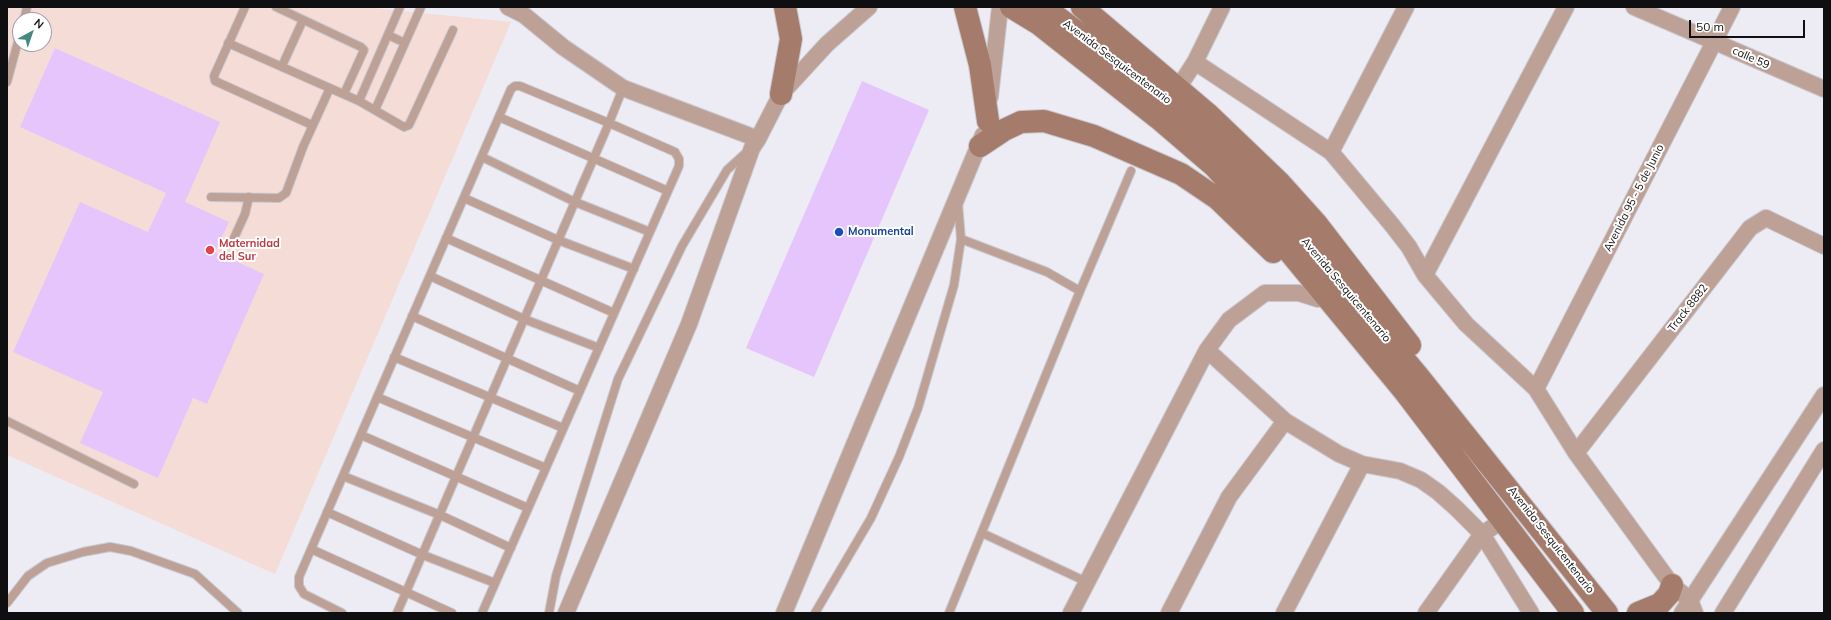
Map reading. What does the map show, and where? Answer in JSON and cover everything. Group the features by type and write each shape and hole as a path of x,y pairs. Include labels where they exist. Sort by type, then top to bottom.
{"main road":[{"path":"781,94 791,39 785,7"},
{"path":"965,7 980,65 988,121"},
{"name":"Avenida Sesquicentenario","path":"1011,7 1039,24 1158,118 1269,213 1474,444 1594,593 1607,613"},
{"name":"Avenida Sesquicentenario","path":"1044,7 1170,102 1229,157 1351,328 1405,392 1573,613"},
{"path":"1082,7 1209,115 1264,167 1316,223 1429,371 1474,444"},
{"path":"980,146 1004,130 1021,122 1044,121 1094,136 1181,174 1218,199 1263,241 1318,299 1351,328"},
{"path":"1638,613 1660,604 1669,594 1672,585"},
{"path":"1594,593 1610,608 1622,613"}],"street":[{"path":"508,7 524,15 563,47 622,88 755,143"},
{"path":"566,613 689,324 755,143 781,94 827,44 869,7"},
{"path":"784,613 980,146 988,121 1000,7"},
{"path":"1178,88 1195,62 1222,7"},
{"path":"1331,152 1406,7"},
{"path":"1425,275 1566,7"},
{"name":"calle 59","path":"1634,7 1824,89"},
{"name":"Avenida 95 - 5 de Junio","path":"1536,389 1732,7"},
{"path":"1195,62 1331,152 1409,247 1425,275 1466,324 1536,389 1576,453 1689,609 1824,396"},
{"name":"Track 8882","path":"1576,453 1750,228 1766,218 1824,246"},
{"path":"1071,613 1207,350 1229,320 1265,293 1299,293 1318,299"},
{"path":"1207,350 1285,421 1339,454 1362,464 1400,471 1421,480 1456,508 1482,534 1531,613"},
{"path":"1169,613 1229,496 1285,421"},
{"path":"1723,613 1824,450"},
{"path":"1284,613 1362,464"},
{"path":"1426,613 1482,534 1502,521"}],"lane":[{"path":"245,7 214,76 215,81 312,126"},
{"path":"276,7 361,47 364,50 344,94"},
{"path":"360,101 400,7"},
{"path":"375,110 421,7"},
{"path":"282,66 303,20"},
{"path":"228,43 360,101 404,127 409,125 453,30"},
{"path":"388,35 405,43"},
{"path":"7,82 15,52"},
{"path":"342,613 304,594 299,586 298,577 328,512 511,89 515,86 520,86 675,152 679,159 679,166 482,613"},
{"path":"211,196 278,198 286,193 312,126 330,88"},
{"path":"397,613 609,123 622,88"},
{"path":"499,117 593,160 668,191"},
{"path":"549,613 556,576 618,379 682,246 727,170 755,143"},
{"path":"482,157 575,202 650,232"},
{"path":"949,613 1080,290 1131,172"},
{"path":"234,238 245,214 249,197"},
{"path":"464,198 558,240 634,269"},
{"path":"815,613 871,518 899,457 918,408 954,285 961,239 958,199"},
{"path":"446,238 614,313"},
{"path":"961,239 1047,272 1080,290"},
{"path":"430,276 524,319 599,348"},
{"path":"412,316 580,391"},
{"path":"394,357 563,428"},
{"path":"378,397 546,468"},
{"path":"7,421 134,484"},
{"path":"361,435 528,508"},
{"path":"343,476 440,515 511,548"},
{"path":"328,512 422,554 495,583"},
{"path":"982,533 1087,582"},
{"path":"7,603 28,576 47,563 83,552 110,547 131,551 195,574 238,613"},
{"path":"311,548 452,613"}],"shaded area":[{"name":"Maternidad del Sur","path":"7,7 363,7 511,22 275,574 7,455"}],"building":[{"path":"55,48 220,122 185,202 229,222 215,252 264,274 207,404 193,398 158,478 80,443 103,392 13,352 80,202 148,232 166,193 20,127"},
{"path":"862,81 929,110 814,377 746,348"}],"place":[{"name":"Monumental","path":"839,232"},
{"name":"Maternidad del Sur","path":"210,250"}]}
